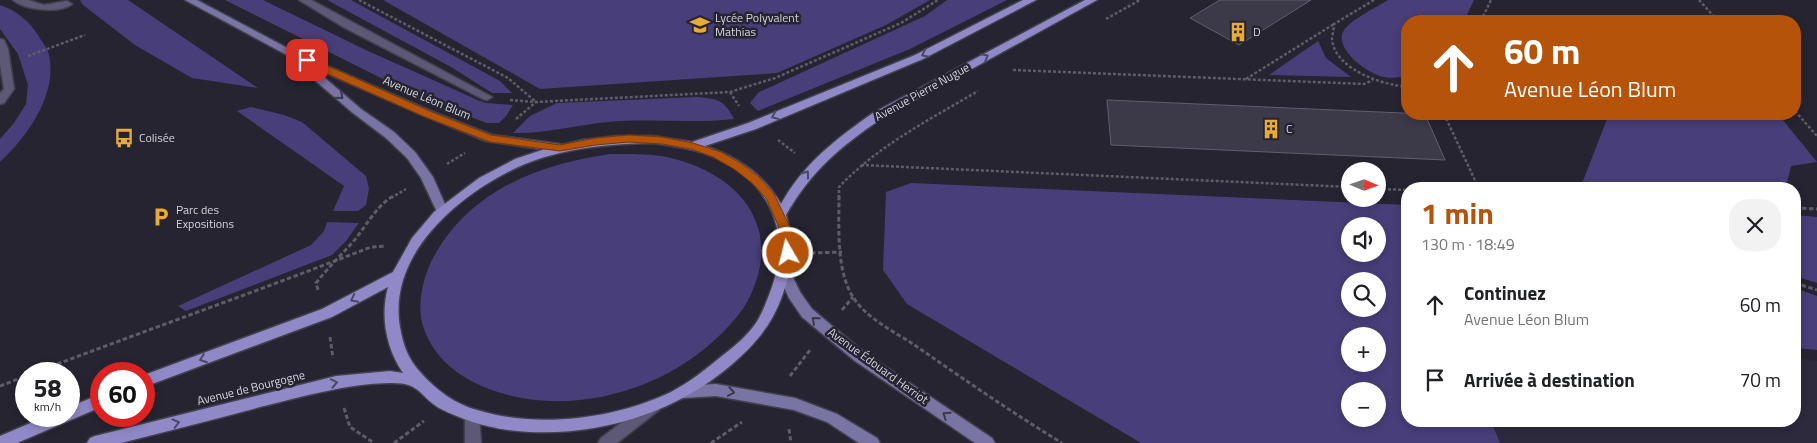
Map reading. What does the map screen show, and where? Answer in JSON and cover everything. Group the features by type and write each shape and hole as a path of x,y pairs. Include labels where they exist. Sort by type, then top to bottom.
{"main road":[{"name":"Avenue Léon Blum","path":"190,0 290,53 429,114 490,138 560,148"},
{"path":"693,146 760,122 919,57 1031,0"},
{"name":"Avenue Pierre Nugue","path":"780,216 793,191 811,166 844,138 878,116 1092,0"},
{"name":"Avenue Léon Blum","path":"290,53 357,111 390,135 411,155 427,176 442,211"},
{"path":"629,138 662,140 693,146 717,155 738,166 756,180 770,197 780,216 786,235 788,253 785,274 766,319 744,346 704,380 654,406 602,422 548,427 511,425 472,415 446,404 417,380 397,348 391,313 397,276 414,245 442,211 477,184 517,163 560,148 595,141 629,138"},
{"name":"Avenue Édouard Herriot","path":"785,274 794,294 807,312 826,329 860,357 987,443"},
{"path":"155,377 327,313 397,276"},
{"name":"Avenue de Bourgogne","path":"95,443 336,382 390,377 417,380"},
{"path":"683,392 716,390 795,404 832,418 872,443"},
{"path":"1,443 38,427"}],"street":[{"path":"18,0 43,8 67,4"},
{"path":"304,0 348,26 487,97"},
{"path":"0,42 4,48 9,89 0,101"},
{"path":"606,443 654,406"},
{"path":"472,415 473,443"}],"path":[{"path":"359,0 508,78 536,102 730,92 757,85 901,23 938,0"},
{"path":"1098,23 1140,0"},
{"path":"1246,79 1374,0"},
{"path":"1484,15 1491,0"},
{"path":"1699,0 1713,15"},
{"path":"1334,24 1332,41 1343,61 1373,80 1401,87"},
{"path":"20,59 85,35"},
{"path":"1005,75 1022,65"},
{"path":"1013,70 1364,84 1373,80"},
{"path":"980,90 883,147 849,175 839,188 844,270 853,296 874,317 1005,409 1062,443"},
{"path":"1801,118 1817,136"},
{"path":"1447,120 1476,182"},
{"path":"862,165 1341,187"},
{"path":"1386,189 1401,190"},
{"path":"1801,208 1817,209"},
{"path":"63,362 181,317 260,291 370,247 414,245"},
{"path":"788,253 842,252"},
{"path":"1801,285 1817,290"},
{"path":"0,386 15,380"},
{"path":"394,443 446,404"}],"shaded area":[{"path":"80,0 128,0 258,88 192,78 135,45 83,5"},
{"path":"225,0 263,0 368,51 480,101 513,105 499,123 487,123 425,100"},
{"path":"327,0 351,0 500,81 512,93 492,93 451,67"},
{"path":"383,0 930,0 886,25 777,73 540,89"},
{"path":"947,0 1007,0 910,49 758,111 750,103 759,92 925,16"},
{"path":"1388,0 1474,0 1467,15 1401,15 1401,77 1396,78 1384,77 1370,71 1355,60 1344,46 1343,32 1363,14"},
{"path":"0,5 17,13 34,30 46,47 51,70 45,99 38,114 20,140 0,162 0,139 14,123 26,104 28,85 18,54 0,29"},
{"path":"1318,41 1326,58 1351,77 1269,75"},
{"path":"697,97 719,101 727,107 734,119 624,121 596,123 537,132 513,133 530,116 557,103"},
{"path":"251,107 284,115 302,122 366,176 369,189 366,205 358,211 333,211 344,186 237,111"},
{"path":"1607,120 1783,120 1817,162 1791,166 1787,182 1583,182"},
{"path":"610,154 667,157 698,167 719,178 736,192 749,208 758,226 761,247 759,270 751,294 738,316 698,354 673,370 646,383 618,393 589,399 559,401 529,399 488,389 464,377 453,369 435,350 428,339 421,318 421,294 425,277 431,262 446,238 463,217 484,200 506,186 556,166"},
{"path":"911,183 1341,202 1341,208 1386,208 1386,204 1401,205 1401,427 1493,427 1500,443 1141,443 907,304 883,270 886,192"},
{"path":"1801,216 1817,217 1817,283 1801,278"},
{"path":"327,222 359,223 346,241 332,255 186,311 178,306 311,245 324,231"},
{"path":"1801,290 1817,296 1817,350 1801,349"},
{"path":"1801,359 1817,361 1817,443 1500,443 1493,427 1801,427"}],"building":[{"name":"D","path":"1220,0 1311,0 1239,45 1190,18"},
{"name":"C","path":"1107,100 1401,113 1401,120 1428,120 1445,160 1111,145"}],"place":[{"name":"Lycée Polyvalent Mathias","path":"700,25"},
{"name":"D","path":"1238,32"},
{"name":"C","path":"1271,129"},
{"name":"Colisée","path":"124,138"},
{"name":"Parc des Expositions","path":"161,217"}],"route":[{"path":"307,60 429,114 490,138 560,148 595,141 629,138 662,140 693,146 717,155 738,166 756,180 770,197 783,225 788,253"}]}
